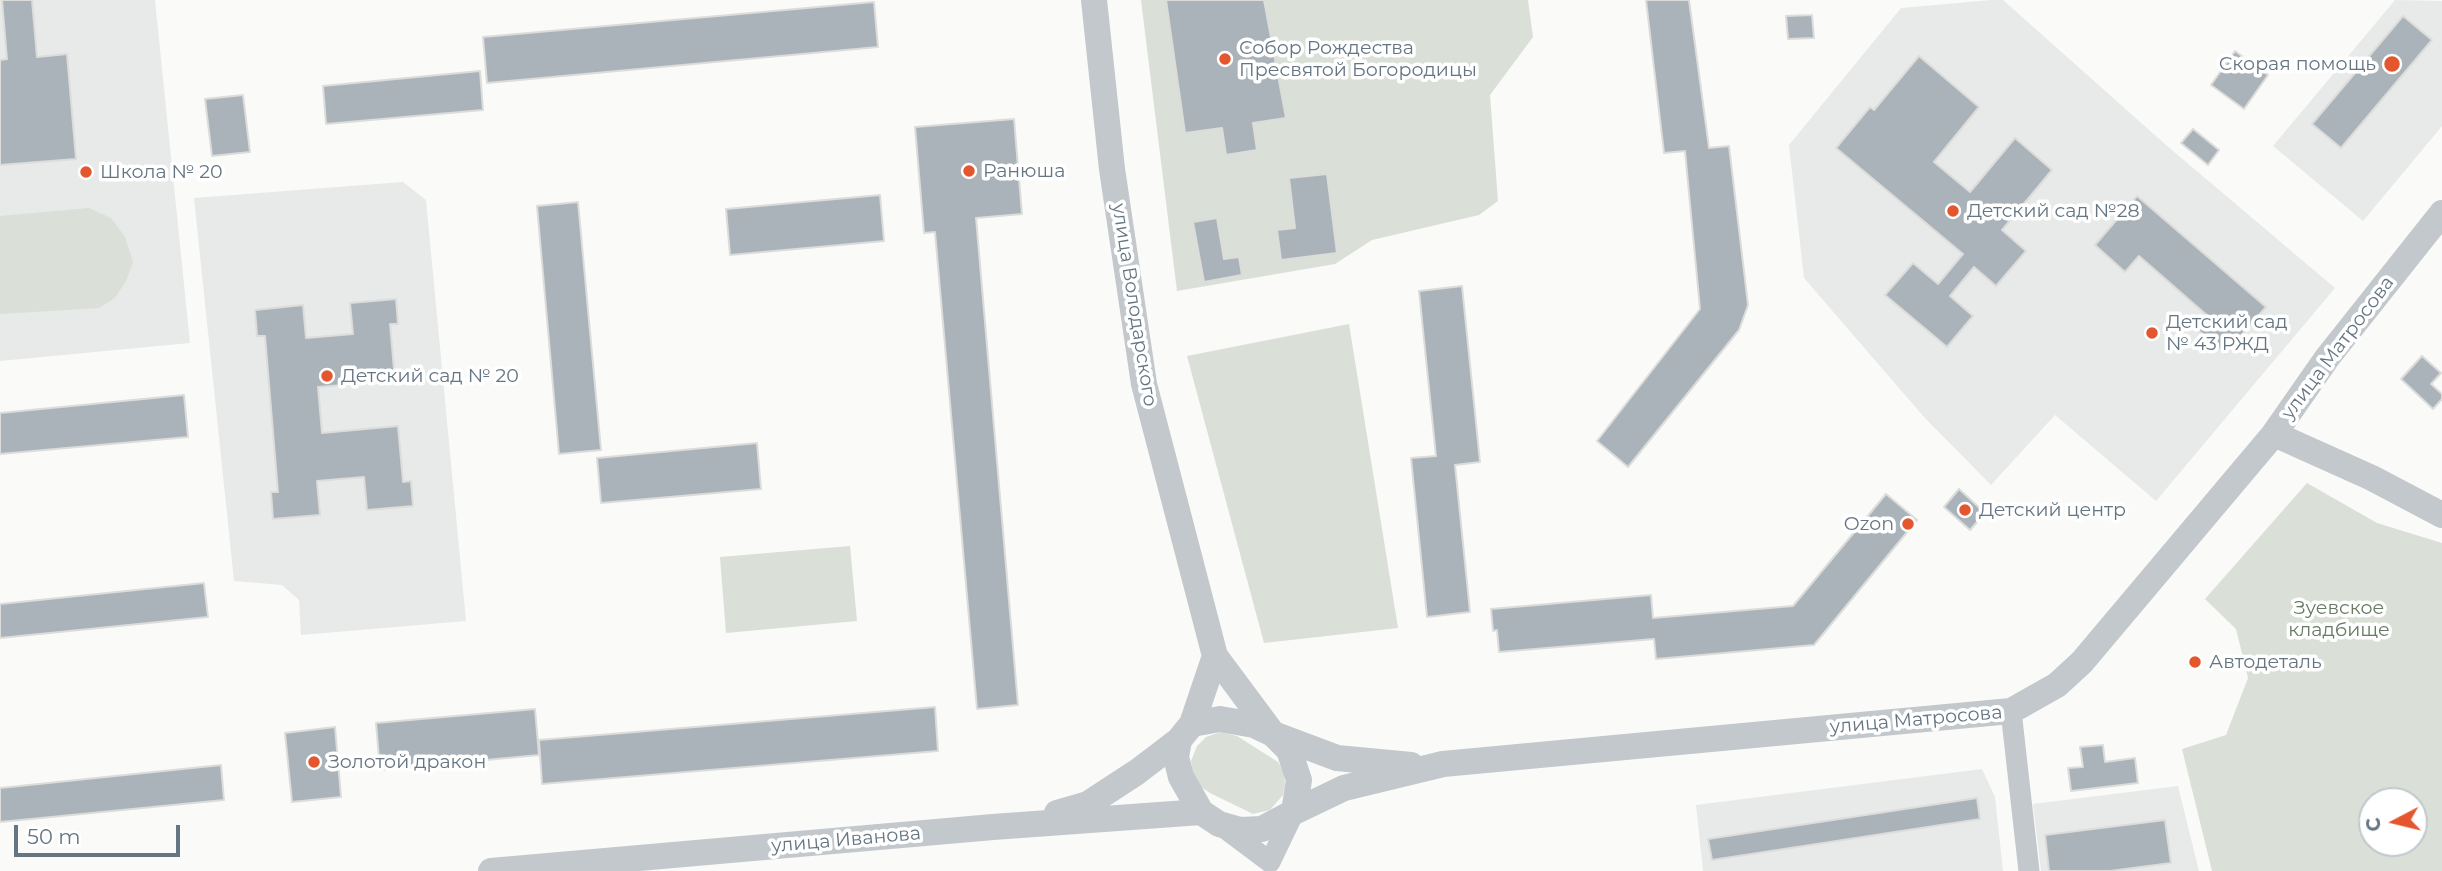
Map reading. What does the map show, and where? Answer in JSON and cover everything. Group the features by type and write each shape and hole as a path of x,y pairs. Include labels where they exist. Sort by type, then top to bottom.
{"street":[{"name":"улица Володарского","path":"1094,0 1112,169 1144,384 1215,656"},
{"name":"улица Матросова","path":"1294,812 1344,788 1431,767 2011,711 2056,685 2082,662 2274,434 2326,358 2442,213"},
{"path":"2274,434 2372,478 2442,515"},
{"path":"1215,656 1273,734 1289,750 1299,780 1294,812 1272,867 1210,818 1181,777 1176,757 1215,656"},
{"path":"2011,711 2029,871"},
{"path":"1012,826 1088,804 1137,772 1186,732 1220,719 1254,725 1336,758 1431,767"},
{"path":"1210,818 1240,830 1262,829 1294,812"},
{"name":"улица Иванова","path":"491,871 1012,826 1210,818"}],"shaded area":[{"name":"Школа № 20","path":"0,0 155,0 190,343 0,361"},
{"name":"Детский сад №28","path":"2003,0 2166,145 2335,288 2156,501 2055,415 1991,485 1924,417 1804,278 1789,145 1901,8"},
{"name":"Скорая помощь","path":"2395,0 2442,1 2442,126 2363,221 2273,146"},
{"name":"Детский сад № 20","path":"403,182 426,200 466,621 301,635 299,600 282,585 234,581 194,198"},
{"path":"1982,769 1995,797 2003,871 1703,871 1696,805"},
{"path":"2178,786 2199,871 2041,871 2033,804"}],"green space":[{"path":"1141,0 1528,0 1533,37 1490,95 1498,201 1479,215 1372,240 1335,264 1177,291"},
{"path":"89,208 111,218 125,237 133,262 126,281 115,298 99,308 0,314 0,216"},
{"path":"1349,324 1398,628 1264,643 1187,356"},
{"name":"Зуевское кладбище","path":"2307,483 2377,523 2442,543 2442,871 2212,871 2182,749 2226,735 2248,678 2236,629 2205,599"},
{"path":"850,546 857,621 726,633 720,557"},
{"path":"1221,732 1237,736 1278,762 1284,772 1285,784 1283,795 1270,810 1253,814 1210,793 1201,787 1193,775 1191,761 1197,746 1206,737"}],"building":[{"path":"2,0 32,0 37,57 67,54 76,159 0,165 0,60 7,59"},
{"name":"Собор Рождества Пресвятой Богородицы","path":"1166,0 1264,0 1286,118 1253,123 1257,150 1226,155 1222,128 1185,133"},
{"path":"1646,0 1689,0 1709,148 1729,146 1748,305 1739,330 1628,467 1597,441 1700,309 1685,151 1664,153"},
{"path":"874,2 878,47 487,83 483,37"},
{"path":"1812,15 1814,38 1788,39 1786,16"},
{"path":"2403,16 2432,40 2341,148 2312,124"},
{"path":"2235,51 2268,75 2244,109 2211,85"},
{"path":"1919,56 1979,107 1934,162 1970,192 2015,138 2052,170 2002,230 2026,251 1996,286 1974,267 1950,296 1973,316 1947,347 1885,295 1913,263 1938,284 1963,254 1836,148 1870,107 1874,110"},
{"path":"480,71 483,110 326,124 323,86"},
{"path":"243,95 250,152 212,156 205,99"},
{"path":"1014,119 1022,214 976,218 1018,705 977,709 935,232 924,233 915,127"},
{"path":"2193,129 2219,150 2208,165 2181,143"},
{"path":"1327,174 1337,253 1281,260 1277,230 1295,228 1289,178"},
{"path":"880,195 884,241 730,255 726,209"},
{"path":"2137,196 2266,307 2225,354 2198,330 2209,317 2139,256 2125,272 2095,245"},
{"path":"578,202 601,450 559,454 537,206"},
{"path":"1217,218 1224,259 1239,257 1242,275 1204,282 1193,222"},
{"path":"1462,286 1480,462 1455,465 1470,612 1427,617 1411,458 1436,456 1419,291"},
{"path":"396,299 398,324 390,324 395,381 318,387 322,433 398,426 403,482 411,481 413,506 367,510 364,477 317,481 320,515 273,519 271,492 278,492 265,336 257,336 255,310 303,305 306,338 353,334 350,303"},
{"path":"2422,356 2441,373 2431,384 2442,394 2442,399 2433,409 2401,379"},
{"path":"184,395 188,437 0,454 0,413"},
{"path":"757,443 761,489 601,503 597,458"},
{"name":"Детский центр","path":"1959,489 1985,513 1970,530 1944,507"},
{"path":"1886,494 1917,520 1814,645 1656,659 1654,639 1499,652 1491,609 1651,595 1653,618 1793,606"},
{"path":"204,583 208,617 0,638 0,604"},
{"path":"935,707 938,751 542,784 539,740"},
{"path":"535,709 539,755 380,770 376,723"},
{"path":"335,727 341,797 292,802 285,733"},
{"path":"2103,745 2105,762 2135,758 2138,783 2071,791 2068,768 2083,767 2080,747"},
{"path":"221,765 224,800 0,822 0,788"},
{"path":"1977,798 1980,819 1712,860 1708,839"},
{"path":"2165,820 2171,863 2110,871 2049,871 2045,835"}],"place":[{"name":"Собор Рождества Пресвятой Богородицы","path":"1225,59"},
{"name":"Скорая помощь","path":"2392,64"},
{"name":"Ранюша","path":"969,171"},
{"name":"Школа № 20","path":"86,172"},
{"name":"Детский сад №28","path":"1953,211"},
{"name":"Детский сад № 43 РЖД","path":"2152,333"},
{"name":"Детский сад № 20","path":"327,376"},
{"name":"Детский центр","path":"1965,510"},
{"name":"Ozon","path":"1908,524"},
{"name":"Автодеталь","path":"2195,662"},
{"name":"Золотой дракон","path":"314,762"}]}
